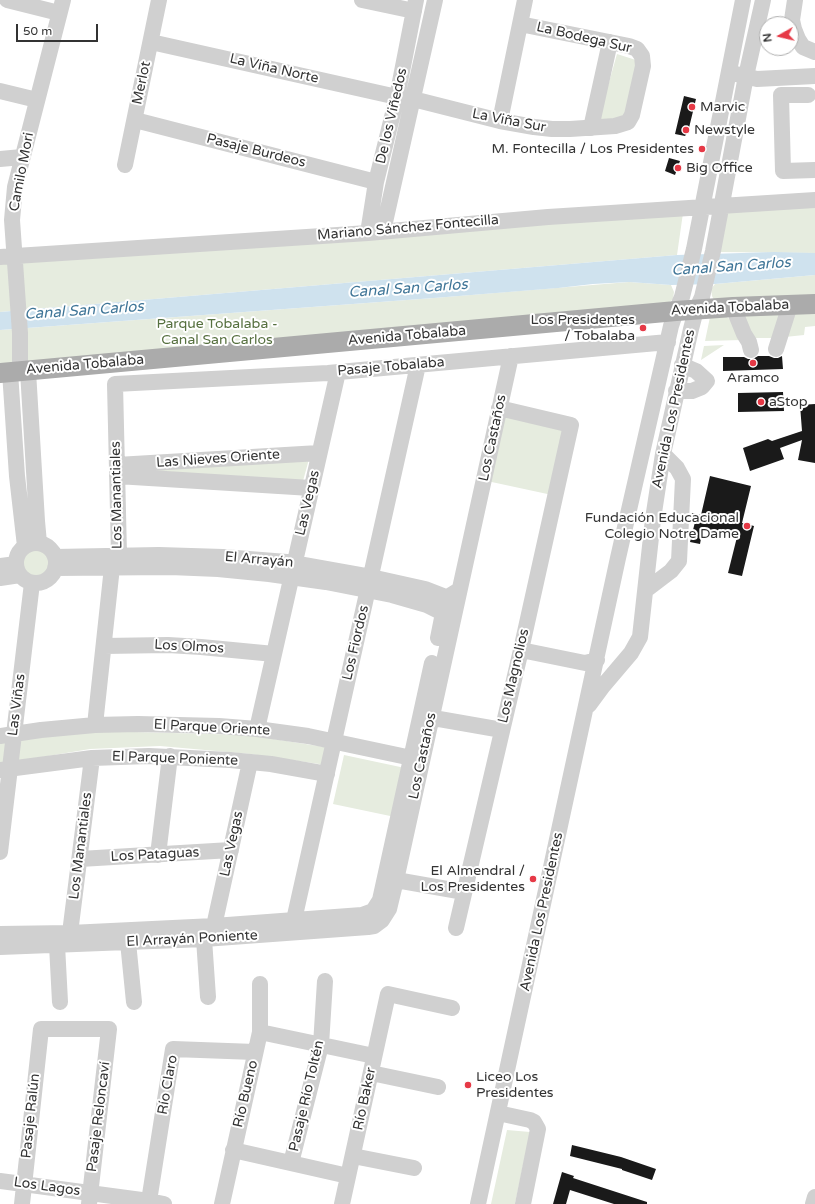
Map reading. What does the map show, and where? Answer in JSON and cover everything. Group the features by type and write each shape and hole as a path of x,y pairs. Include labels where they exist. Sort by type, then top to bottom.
{"main road":[{"name":"Avenida Tobalaba","path":"15,372 676,311 699,301 733,307 815,304"}],"street":[{"path":"7,0 61,6"},
{"name":"Merlot","path":"125,165 159,0"},
{"path":"362,0 415,6"},
{"name":"De los Viñedos","path":"375,232 376,182 405,98 435,0"},
{"path":"500,121 526,0"},
{"name":"Avenida Los Presidentes","path":"478,1204 612,588 661,371 694,249 743,0"},
{"name":"Avenida Los Presidentes","path":"585,712 598,693 631,653 640,637 662,454 682,365 712,251 746,76 763,0"},
{"path":"795,0 792,20 794,29 803,47 815,52"},
{"name":"Camilo Mori","path":"15,372 20,333 18,307 7,256 16,187 22,157 61,6"},
{"name":"De los Viñedos","path":"375,232 405,98 415,6"},
{"name":"La Bodega Sur","path":"520,24 610,42 637,49 642,56 643,62 632,114 628,122 622,124"},
{"name":"La Viña Norte","path":"151,42 405,98"},
{"path":"591,128 610,42"},
{"path":"728,72 757,79 815,76"},
{"path":"0,91 37,100"},
{"path":"808,95 781,95 783,171 815,170"},
{"name":"La Viña Sur","path":"405,98 500,121 548,129 591,128 622,124"},
{"name":"Pasaje Burdeos","path":"135,120 376,182"},
{"path":"0,158 22,157"},
{"name":"Mariano Sánchez Fontecilla","path":"7,256 375,232 548,217 815,200"},
{"path":"776,349 790,305"},
{"path":"733,307 744,334 749,342 751,350"},
{"name":"Pasaje Tobalaba","path":"114,384 338,372 668,342"},
{"name":"Los Castaños","path":"378,916 389,909 396,880 426,716 510,356"},
{"name":"Los Fiordos","path":"294,920 418,365"},
{"path":"661,371 662,375 677,386 692,391 702,387 707,381 696,371 682,365"},
{"path":"15,372 32,442 37,521 32,545"},
{"path":"15,372 17,476 32,545"},
{"name":"Las Vegas","path":"257,729 338,372"},
{"name":"Los Manantiales","path":"96,725 104,646 116,561 117,471 114,384"},
{"path":"653,407 663,404 671,411"},
{"name":"Los Magnolios","path":"456,928 521,650 571,425 499,408"},
{"path":"16,443 32,442"},
{"name":"Las Nieves Oriente","path":"117,471 319,453"},
{"path":"646,590 672,571 679,561 683,479 677,468 662,454"},
{"path":"117,471 311,488"},
{"path":"0,566 23,574 40,583 52,575 55,563 52,550 46,545 32,545 20,551 17,557 23,574"},
{"name":"El Arrayán","path":"55,563 198,556 369,583 428,605 452,605"},
{"path":"0,578 23,574"},
{"name":"Las Viñas","path":"0,852 7,735 23,574"},
{"name":"Los Olmos","path":"104,646 168,645 274,654"},
{"path":"521,650 585,663 597,660 609,670 618,669"},
{"path":"426,716 502,730"},
{"name":"El Parque Oriente","path":"7,735 96,725 181,724 257,729 295,734 417,760"},
{"path":"158,855 170,756"},
{"name":"El Parque Poniente","path":"5,769 92,758 170,756 250,762 327,774"},
{"name":"Los Manantiales","path":"70,933 92,758"},
{"name":"Los Castaños","path":"378,916 380,900 417,760"},
{"name":"Las Vegas","path":"214,926 250,762"},
{"name":"Los Pataguas","path":"80,859 231,850"},
{"path":"396,880 464,892"},
{"name":"El Arrayán Poniente","path":"0,934 70,933 214,926 362,915 378,916 374,926 368,927 204,939 0,947"},
{"path":"204,939 208,997"},
{"path":"128,942 134,1002"},
{"path":"57,945 60,1002"},
{"name":"Pasaje Río Toltén","path":"291,1163 321,1045 325,981"},
{"name":"Río Bueno","path":"222,1204 260,1032 260,984"},
{"name":"Río Baker","path":"342,1204 388,994 452,1008"},
{"name":"Pasaje Ralún","path":"22,1204 41,1028 109,1029"},
{"name":"Pasaje Reloncaví","path":"89,1198 109,1029"},
{"path":"260,1032 374,1056"},
{"name":"Río Claro","path":"157,1202 173,1049 255,1052"},
{"path":"371,1073 438,1087"},
{"path":"498,1113 530,1120 534,1122 538,1129 523,1204"},
{"path":"233,1150 348,1176"},
{"path":"353,1156 414,1168"},
{"name":"Los Lagos","path":"0,1181 24,1184 89,1198 157,1202"},
{"path":"813,1204 815,1197"}],"green space":[{"path":"617,54 639,61 627,111 620,119 598,121"},
{"path":"815,207 815,253 716,252 726,211"},
{"path":"683,213 677,255 0,312 0,263"},
{"path":"815,275 815,299 714,300 712,296 711,289 715,284"},
{"name":"Parque Tobalaba - Canal San Carlos","path":"629,282 671,285 674,292 673,299 667,304 0,365 0,330"},
{"path":"815,311 815,326 805,327 804,335 785,337 792,314"},
{"path":"783,313 773,338 754,338 741,315"},
{"path":"725,316 730,319 742,340 705,341 710,317"},
{"path":"724,345 701,360 704,346"},
{"path":"502,414 566,429 552,495 487,481"},
{"path":"309,459 303,481 123,471"},
{"path":"36,548 46,552 50,562 46,572 36,576 26,572 22,562 26,552"},
{"path":"96,731 248,735 331,748 326,765 250,754 160,746 90,749 18,761 19,739"},
{"path":"6,742 6,762 0,763 0,743"},
{"path":"344,755 405,768 395,817 333,804"},
{"path":"507,1130 530,1132 515,1204 491,1204"}],"water":[{"name":"Canal San Carlos","path":"774,252 815,253 815,275 715,284 671,285 629,282 593,284 434,298 0,330 0,312 677,255"}],"building":[{"path":"684,96 696,99 688,132 685,136 675,134"},
{"path":"669,158 680,161 675,175 665,171"},
{"name":"Aramco","path":"758,356 778,358 782,356 783,369 723,371 723,357 744,357 753,359"},
{"name":"aStop","path":"783,392 784,411 738,412 738,393"},
{"path":"815,404 815,463 798,460 802,440 780,448 784,459 750,471 743,448 768,439 772,441 802,431 800,405"},
{"path":"710,476 751,486 742,523 754,526 742,576 728,573 737,537 703,528 700,544 690,542 695,522 690,521 692,513 701,515"},
{"path":"572,1145 621,1157 656,1169 652,1180 622,1169 570,1156"},
{"path":"562,1172 574,1176 573,1178 647,1202 647,1204 614,1204 570,1190 566,1204 553,1204"}],"place":[{"name":"Marvic","path":"692,107"},
{"name":"Newstyle","path":"686,130"},
{"name":"M. Fontecilla / Los Presidentes","path":"702,149"},
{"name":"Big Office","path":"678,168"},
{"name":"Los Presidentes / Tobalaba","path":"643,328"},
{"name":"Aramco","path":"753,363"},
{"name":"aStop","path":"761,402"},
{"name":"Fundación Educacional Colegio Notre Dame","path":"747,526"},
{"name":"El Almendral / Los Presidentes","path":"533,879"},
{"name":"Liceo Los Presidentes","path":"468,1085"}]}
